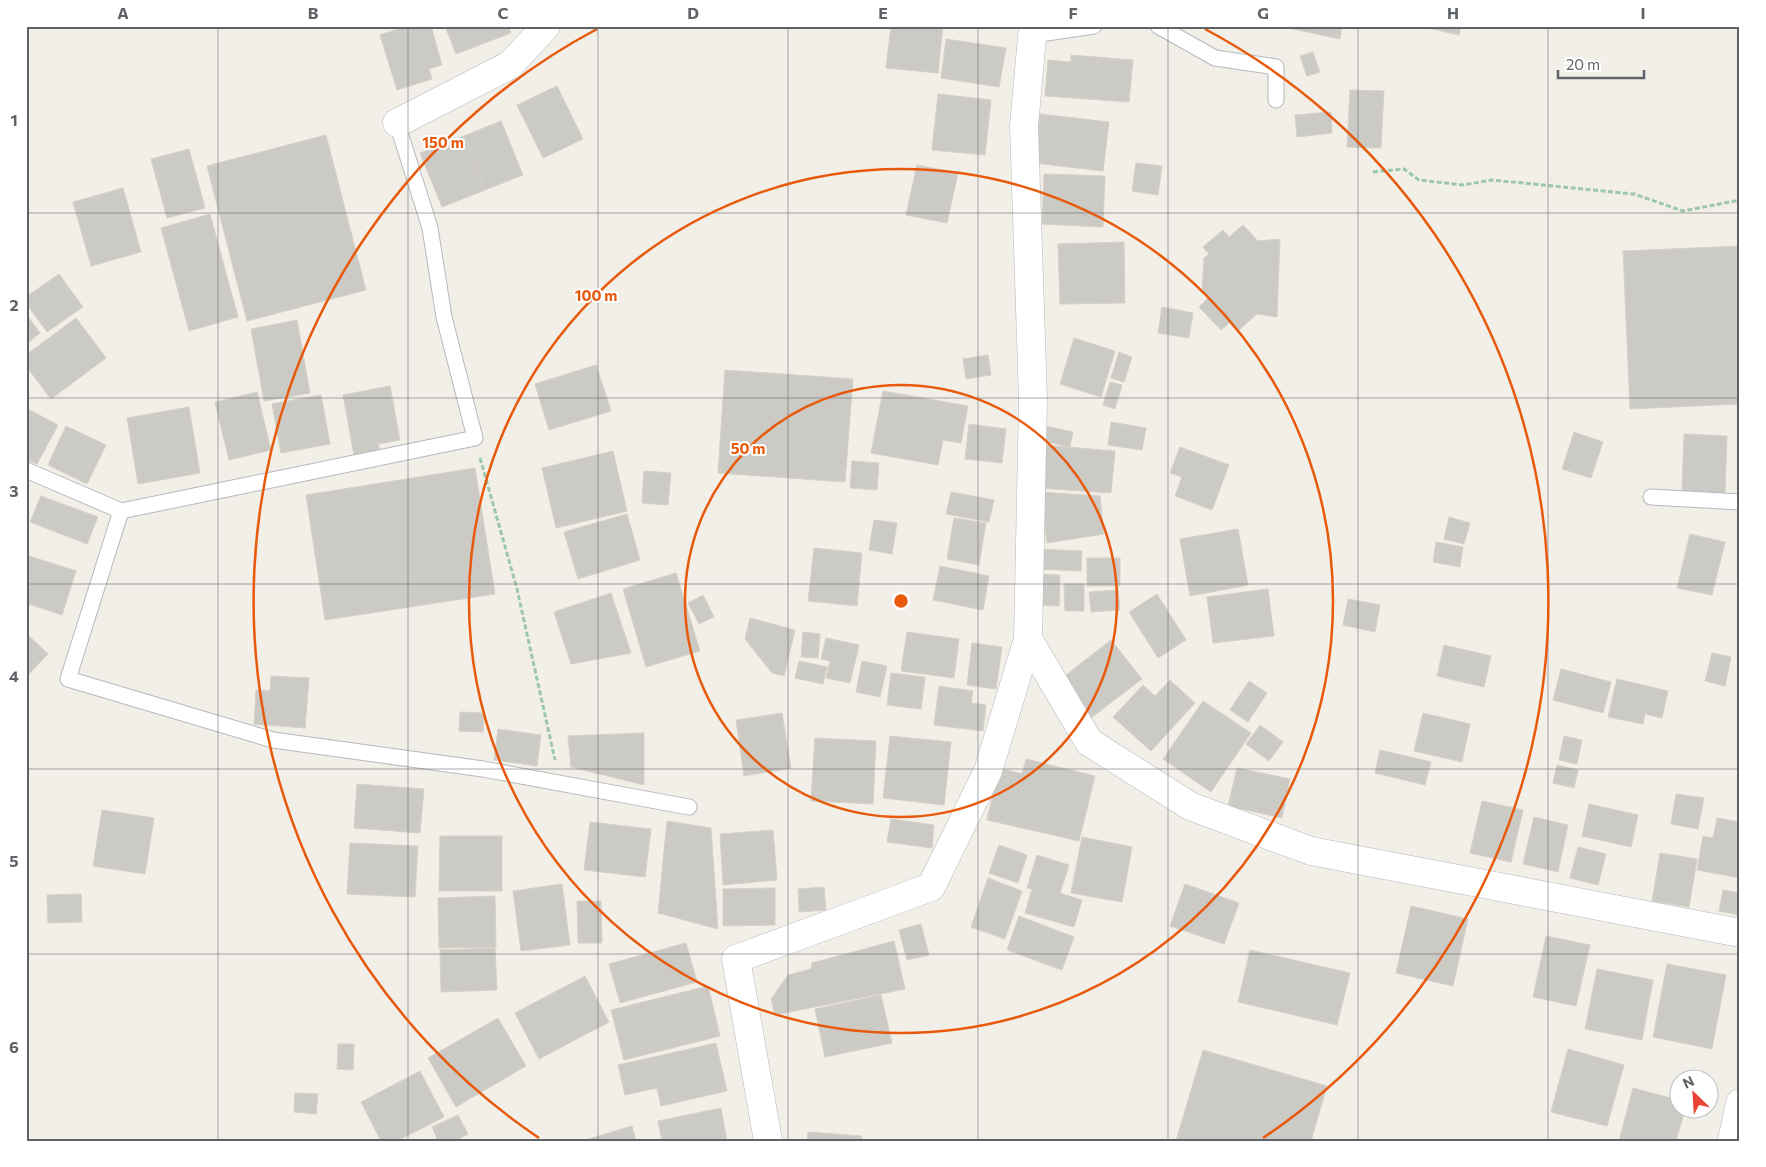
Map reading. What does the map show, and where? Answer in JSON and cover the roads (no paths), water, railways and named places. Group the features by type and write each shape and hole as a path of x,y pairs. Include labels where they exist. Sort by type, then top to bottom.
{"street":[{"path":"397,123 510,65 546,26"},
{"path":"768,1141 736,959 931,887 988,771 1028,639 1033,400 1024,126 1033,31"},
{"path":"1028,639 1089,742 1190,806 1311,851 1740,933"},
{"path":"1732,1141 1740,1103"}],"lane":[{"path":"1033,31 1094,26"},
{"path":"1158,26 1215,58 1276,67 1276,100"},
{"path":"26,470 121,511 475,438 444,317 430,228 397,123"},
{"path":"1651,497 1740,502"},
{"path":"121,511 68,679 273,740 483,769 688,807"}]}
